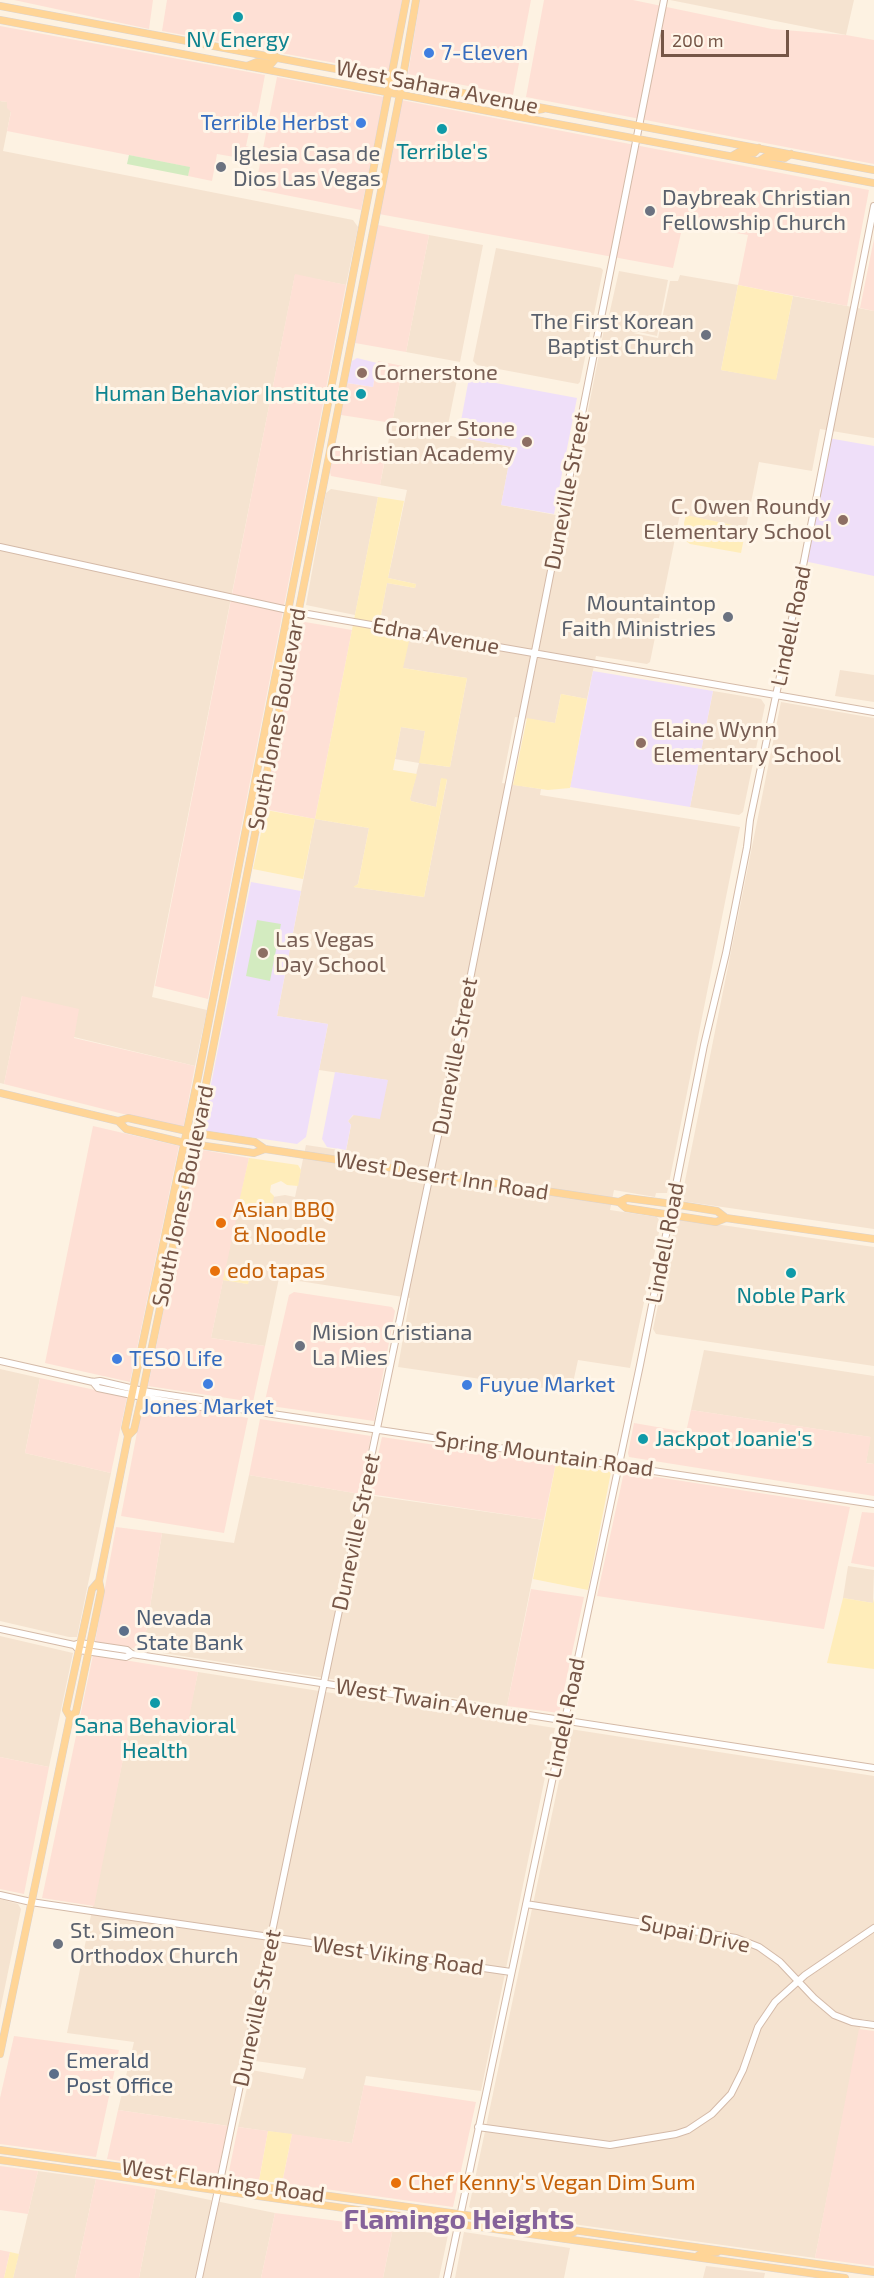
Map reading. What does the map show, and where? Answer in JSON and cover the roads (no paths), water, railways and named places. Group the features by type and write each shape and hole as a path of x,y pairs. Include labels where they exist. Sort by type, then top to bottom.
{"main road":[{"name":"South Jones Boulevard","path":"0,2054 70,1718 76,1712 101,1591 99,1581 128,1436 125,1428 185,1143 406,0"},
{"name":"South Jones Boulevard","path":"128,1436 134,1430 194,1145 400,94 416,0"},
{"name":"West Sahara Avenue","path":"0,6 874,170"},
{"name":"West Sahara Avenue","path":"0,20 874,183"},
{"path":"247,66 257,62 271,64 277,57"},
{"path":"515,116 523,109 531,111 548,108"},
{"path":"732,156 739,152 754,153 759,148"},
{"path":"759,161 766,156 783,158 791,154"},
{"path":"365,216 368,222 366,232 370,245"},
{"name":"West Desert Inn Road","path":"0,1093 118,1121 128,1118 196,1133 255,1142 265,1149 619,1202 626,1208 716,1222 726,1218"},
{"name":"West Desert Inn Road","path":"118,1121 126,1129 194,1145 254,1153 265,1149"},
{"name":"West Desert Inn Road","path":"619,1202 627,1198 673,1204 717,1211 726,1218 874,1239"},
{"path":"160,1263 170,1262"},
{"name":"South Jones Boulevard","path":"70,1718 66,1710 78,1646 92,1589 99,1581"},
{"name":"West Flamingo Road","path":"0,2150 874,2272"},
{"name":"West Flamingo Road","path":"0,2160 845,2278"},
{"path":"77,2171 96,2168 101,2164"},
{"path":"101,2174 104,2170 120,2172 130,2168"},
{"path":"175,2184 189,2182 209,2185 220,2181"},
{"path":"218,2190 225,2187 246,2189 254,2186"},
{"path":"303,2202 313,2200 331,2202 335,2197"},
{"path":"339,2207 342,2204 375,2203"},
{"path":"519,2232 540,2230 544,2226"},
{"path":"544,2236 547,2232 566,2234 576,2231"},
{"path":"659,2252 672,2249 697,2252 700,2248"},
{"path":"696,2257 702,2253 722,2251"},
{"path":"782,2269 798,2267 814,2269 819,2265"},
{"path":"818,2274 824,2271 841,2272 853,2269"}],"street":[{"name":"Duneville Street","path":"220,2181 431,1174 664,0"},
{"name":"Lindell Road","path":"447,2278 673,1204 704,1045 726,953 747,847 750,820 874,206"},
{"name":"Edna Avenue","path":"0,547 298,612 874,712"},
{"name":"Spring Mountain Road","path":"0,1361 93,1382 98,1388 208,1401 214,1406 874,1504"},
{"name":"West Twain Avenue","path":"0,1629 126,1657 132,1654 874,1768"},
{"name":"West Viking Road","path":"0,1895 31,1902 511,1972"},
{"name":"Supai Drive","path":"526,1904 736,1938 770,1954 834,2015 852,2022 874,2025"},
{"path":"478,2127 610,2145 688,2130 712,2114 731,2094 743,2070 758,2026 775,2002 798,1980 874,1928"},
{"path":"200,2278 218,2190"}],"place":[{"name":"NV Energy","path":"238,17"},
{"name":"7-Eleven","path":"429,53"},
{"name":"Terrible Herbst","path":"361,123"},
{"name":"Terrible's","path":"442,129"},
{"name":"Iglesia Casa de Dios Las Vegas","path":"221,167"},
{"name":"Daybreak Christian Fellowship Church","path":"650,211"},
{"name":"The First Korean Baptist Church","path":"706,335"},
{"name":"Cornerstone","path":"362,373"},
{"name":"Human Behavior Institute","path":"361,394"},
{"name":"Corner Stone Christian Academy","path":"527,442"},
{"name":"C. Owen Roundy Elementary School","path":"843,520"},
{"name":"Mountaintop Faith Ministries","path":"728,617"},
{"name":"Elaine Wynn Elementary School","path":"641,743"},
{"name":"Las Vegas Day School","path":"263,953"},
{"name":"Asian BBQ & Noodle","path":"221,1223"},
{"name":"edo tapas","path":"215,1271"},
{"name":"Noble Park","path":"791,1273"},
{"name":"Mision Cristiana La Mies","path":"300,1346"},
{"name":"TESO Life","path":"117,1359"},
{"name":"Jones Market","path":"208,1384"},
{"name":"Fuyue Market","path":"467,1385"},
{"name":"Jackpot Joanie's","path":"643,1439"},
{"name":"Nevada State Bank","path":"124,1631"},
{"name":"Sana Behavioral Health","path":"155,1703"},
{"name":"St. Simeon Orthodox Church","path":"58,1944"},
{"name":"Emerald Post Office","path":"54,2074"},
{"name":"Chef Kenny's Vegan Dim Sum","path":"396,2183"}],"district":[{"name":"Flamingo Heights","path":"459,2220"}]}
